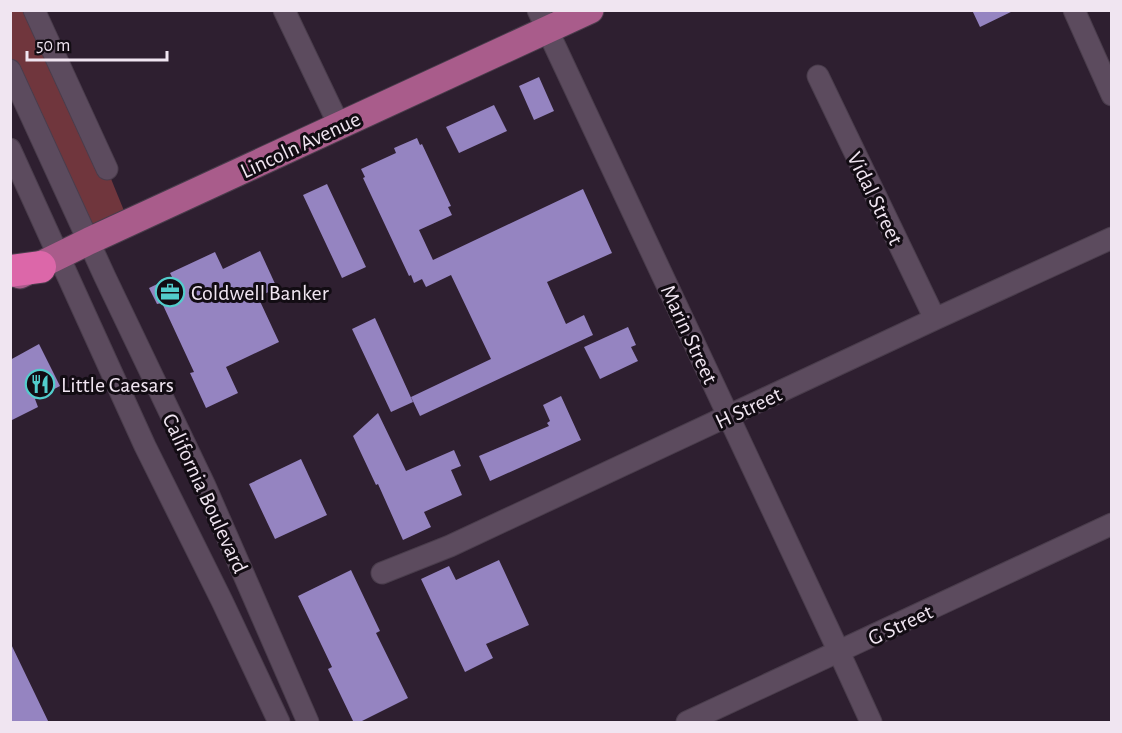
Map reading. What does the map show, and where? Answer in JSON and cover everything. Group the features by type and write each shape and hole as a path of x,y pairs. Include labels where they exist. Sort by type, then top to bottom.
{"main road":[{"name":"Lincoln Avenue","path":"10,279 37,264 339,125 543,20 590,10"}],"street":[{"path":"34,10 107,170"},
{"path":"284,10 339,125"},
{"path":"1074,10 1112,94"},
{"name":"Marin Street","path":"543,20 871,723"},
{"name":"California Boulevard","path":"10,70 205,486 308,723"},
{"name":"Vidal Street","path":"818,76 935,319"},
{"name":"California Boulevard","path":"10,149 37,264 145,446 222,601 279,723"},
{"name":"H Street","path":"382,573 450,546 1112,238"},
{"name":"G Street","path":"687,723 1112,524"}],"shaded area":[{"path":"10,11 34,11 107,169 129,223 89,241 11,70"}],"building":[{"path":"972,10 1015,10 980,27"},
{"path":"539,77 554,111 534,120 519,86"},
{"path":"494,105 507,131 459,153 446,127"},
{"path":"417,138 451,206 448,207 452,215 419,230 433,260 583,189 612,253 547,282 566,324 584,315 593,335 420,416 411,397 491,359 451,275 426,287 422,279 414,283 411,275 409,276 363,178 365,177 361,169 396,153 394,148"},
{"path":"327,184 366,267 342,278 303,195"},
{"path":"260,251 277,288 258,297 279,342 226,367 238,393 206,408 190,373 194,372 162,303 157,304 149,288 172,277 170,273 215,252 223,269"},
{"path":"375,318 413,402 391,412 352,329"},
{"path":"628,327 636,345 631,347 638,361 600,379 584,347"},
{"path":"39,344 60,386 35,399 38,407 10,421 10,360"},
{"path":"561,396 581,440 490,481 479,456 549,426 547,423 550,421 543,405"},
{"path":"378,413 406,471 454,450 461,466 451,470 462,495 424,512 431,527 403,540 353,436"},
{"path":"301,459 327,515 275,539 249,484"},
{"path":"499,560 529,625 486,644 493,658 465,672 421,579 449,566 456,580"},
{"path":"351,570 380,631 376,633 408,698 358,723 354,723 328,669 332,667 298,596"},
{"path":"10,642 49,723 10,723"}],"place":[{"name":"Coldwell Banker","path":"170,292"},
{"name":"Little Caesars","path":"40,384"}]}
